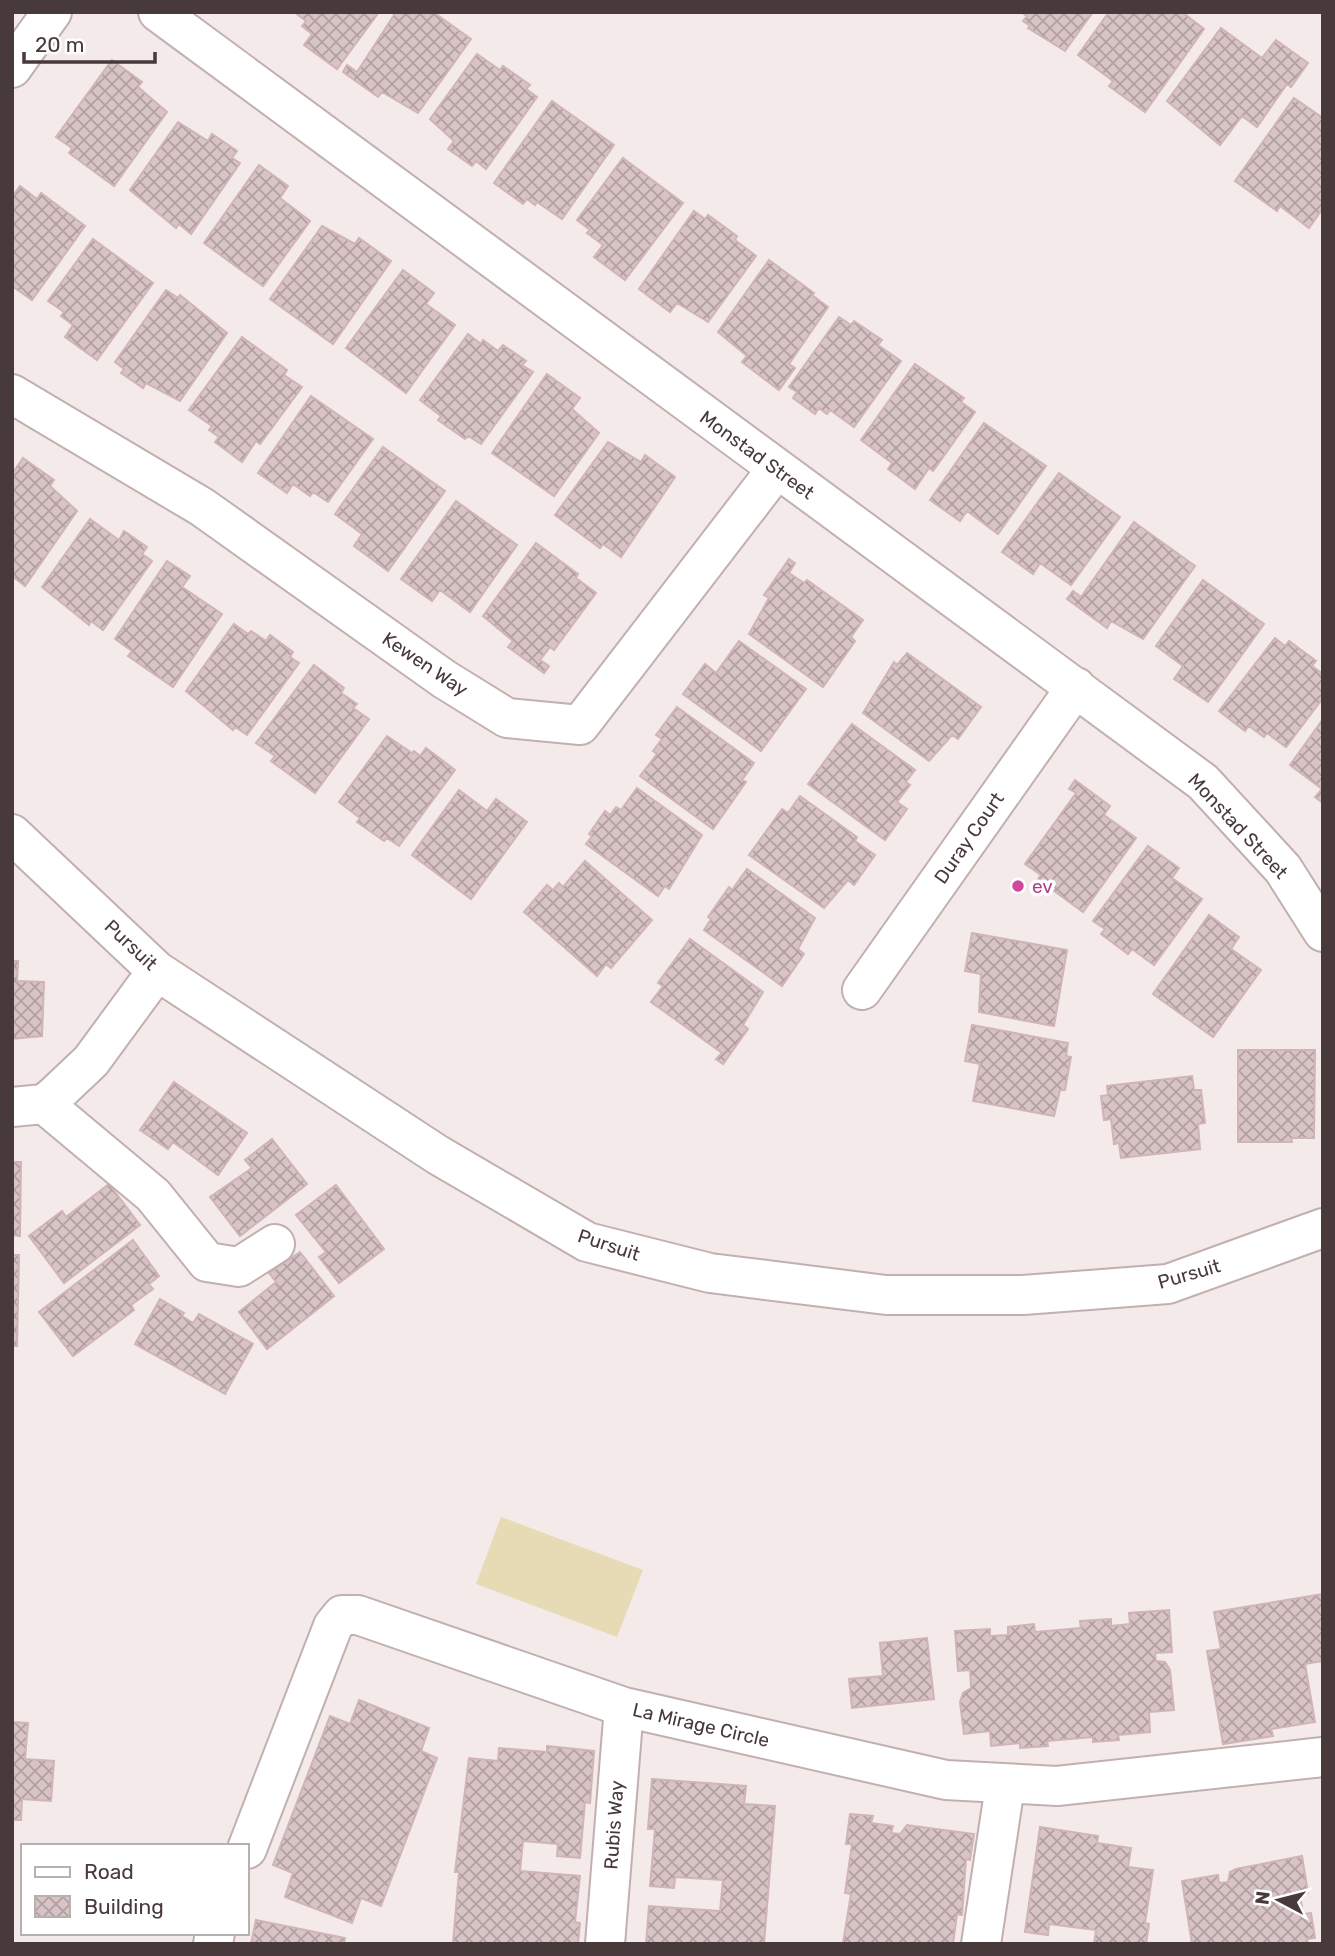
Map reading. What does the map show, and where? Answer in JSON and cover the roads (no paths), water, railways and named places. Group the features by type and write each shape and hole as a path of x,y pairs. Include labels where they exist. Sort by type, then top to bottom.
{"street":[{"path":"12,68 52,12"},
{"name":"Monstad Street","path":"158,12 776,470 1203,782 1283,869 1323,932"},
{"name":"Kewen Way","path":"12,394 202,507 444,679 508,718 580,725 776,470"},
{"name":"Duray Court","path":"862,990 1076,687"},
{"name":"Pursuit","path":"12,834 157,971 438,1155 587,1242 710,1273 886,1295 1023,1295 1168,1284 1323,1228"},
{"path":"157,971 91,1061 28,1106 153,1195 207,1262 239,1267 275,1244"},
{"name":"La Mirage Circle","path":"248,1846 333,1626 342,1615 358,1615 624,1707 946,1780 1006,1786 1057,1786 1323,1758"},
{"name":"Rubis Way","path":"605,1944 624,1707"},
{"path":"981,1944 1006,1786"}],"place":[{"name":"ev","path":"1018,886"}]}
